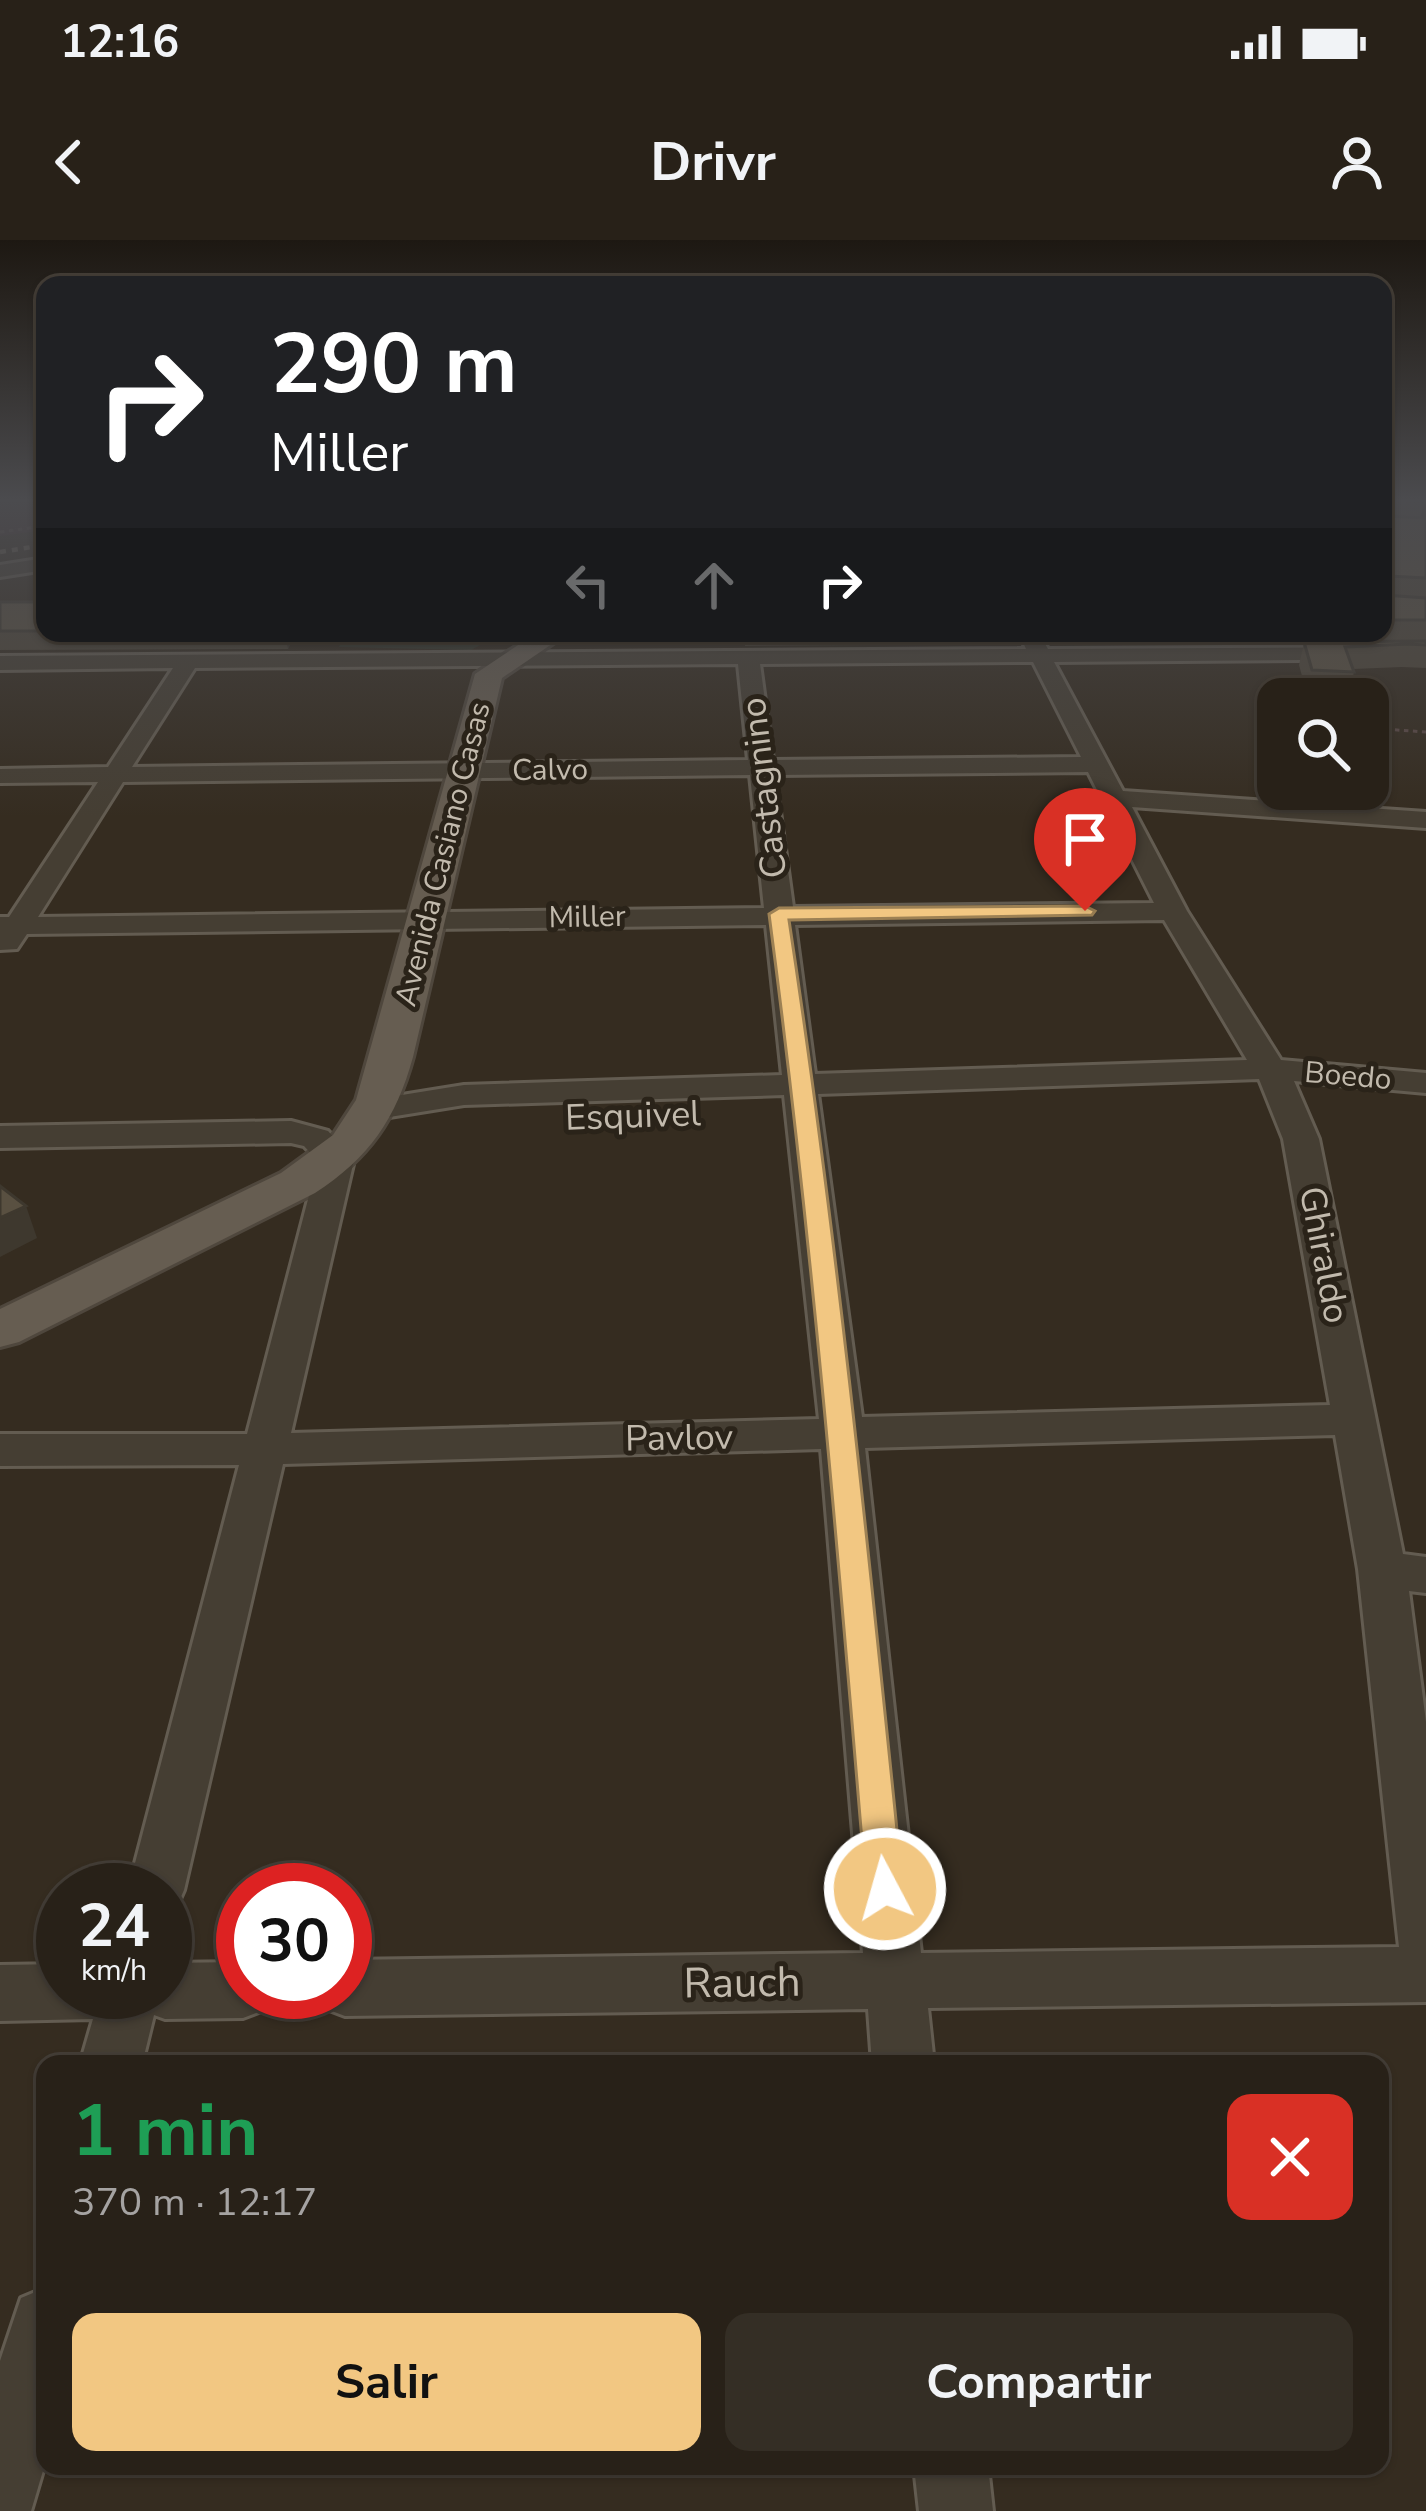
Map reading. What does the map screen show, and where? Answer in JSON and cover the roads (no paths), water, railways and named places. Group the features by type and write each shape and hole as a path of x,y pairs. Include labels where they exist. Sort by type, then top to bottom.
{"main road":[{"name":"Avenida Casiano Casas","path":"377,1109 489,674 538,642"},
{"path":"0,1330 326,1149 377,1109"},
{"path":"0,1292 326,1149"}],"street":[{"path":"109,661 123,642"},
{"path":"314,658 322,642"},
{"path":"0,663 748,657 1034,643 1262,642 1426,653"},
{"name":"Ghiraldo","path":"1034,643 1173,911 1277,1080 1301,1139 1357,1419 1404,1572 1426,1941"},
{"name":"Castagnino","path":"748,657 842,1434 902,2055"},
{"path":"0,955 9,926 189,660"},
{"name":"Calvo","path":"0,776 1100,764"},
{"path":"1117,798 1426,820"},
{"name":"Miller","path":"9,926 1173,911"},
{"name":"Boedo","path":"1277,1080 1426,1083"},
{"name":"Esquivel","path":"326,1149 432,1124 804,1097 1277,1080"},
{"name":"Esquivel","path":"377,1109 464,1095 804,1097"},
{"path":"0,1137 291,1132 326,1149 268,1449 163,1863"},
{"name":"Pavlov","path":"0,1450 268,1449 1357,1419"},
{"name":"Rauch","path":"372,1988 1426,1974"},
{"path":"0,1994 36,1993"},
{"path":"113,2055 123,2019"},
{"path":"0,2497 36,2357"},
{"path":"952,2475 956,2511"}]}
